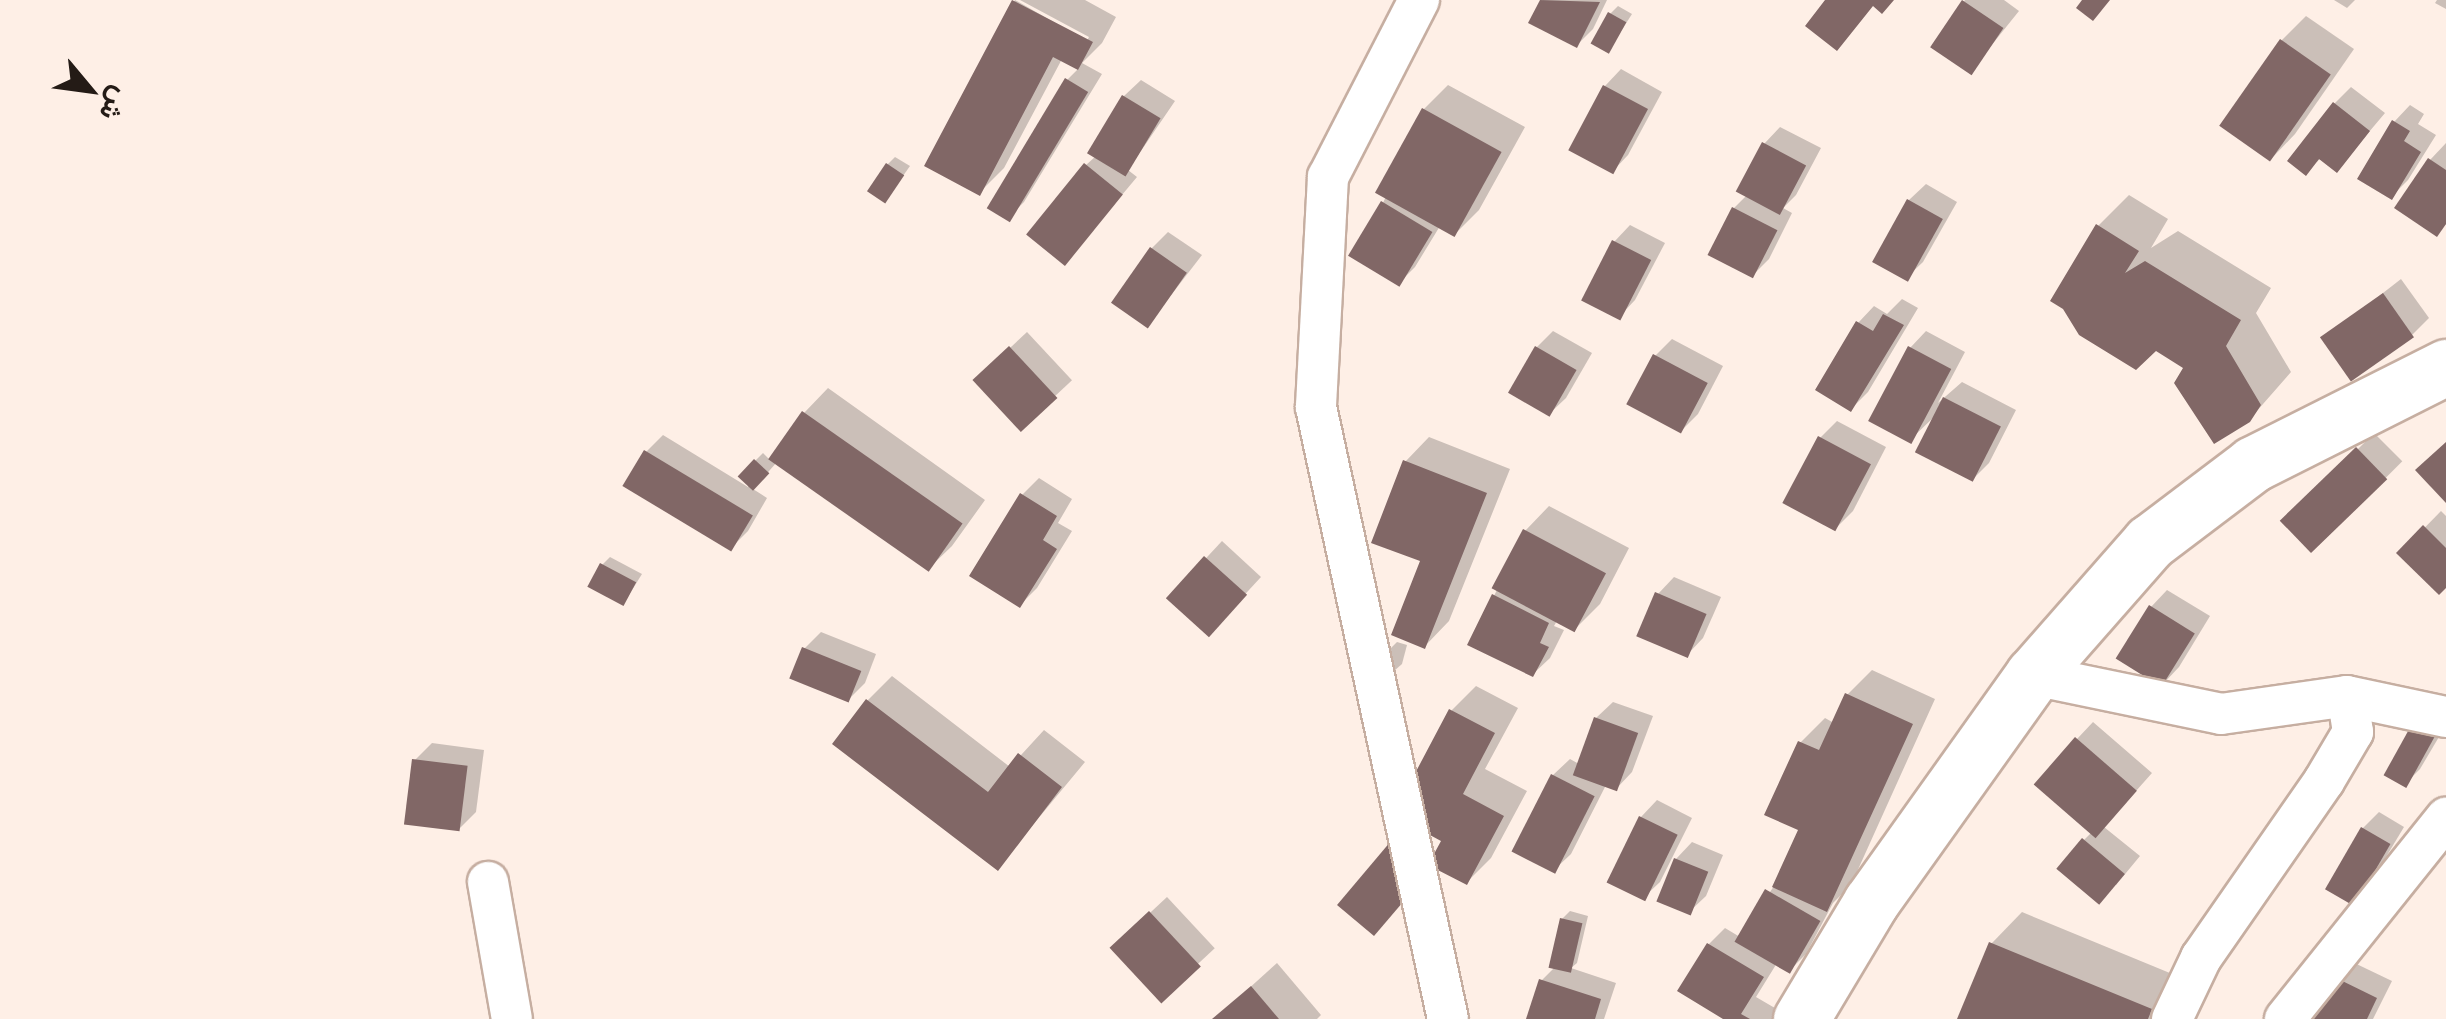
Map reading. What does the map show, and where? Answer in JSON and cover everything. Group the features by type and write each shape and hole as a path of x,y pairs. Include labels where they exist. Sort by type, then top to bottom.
{"main road":[{"path":"1801,1019 1871,902 2033,675 2150,542 2254,464 2446,367"}],"street":[{"path":"1419,0 1328,177 1316,407 1448,1019"},
{"path":"2033,675 2221,714 2347,696 2446,717"},
{"path":"2172,1019 2201,958 2324,781 2352,732 2347,696"},
{"path":"2284,1019 2446,818"},
{"path":"488,882 512,1019"}],"building":[{"path":"1012,0 1093,42 1078,70 1053,57 980,196 924,166"},
{"path":"1540,0 1600,2 1577,48 1528,23"},
{"path":"1825,0 1894,0 1882,14 1873,6 1837,51 1805,26"},
{"path":"1962,0 2003,28 1972,75 1930,47"},
{"path":"2082,0 2110,0 2093,21 2076,8"},
{"path":"1608,12 1626,22 1609,54 1591,43"},
{"path":"2280,39 2331,75 2270,161 2219,126"},
{"path":"1065,78 1088,92 1010,222 987,208"},
{"path":"1603,85 1648,109 1613,174 1568,150"},
{"path":"1122,95 1161,118 1126,176 1087,153"},
{"path":"2333,102 2370,131 2337,173 2319,159 2306,176 2287,161"},
{"path":"1422,108 1502,152 1455,237 1375,193"},
{"path":"2392,120 2410,131 2404,141 2421,152 2392,200 2357,179"},
{"path":"1762,142 1806,165 1780,215 1736,191"},
{"path":"2428,158 2446,170 2446,224 2437,237 2394,208"},
{"path":"886,163 904,175 885,203 867,191"},
{"path":"1084,163 1123,194 1065,266 1026,234"},
{"path":"1907,199 1943,219 1908,282 1872,262"},
{"path":"1381,201 1432,232 1399,287 1348,256"},
{"path":"1732,207 1777,230 1753,278 1707,255"},
{"path":"2096,224 2139,251 2125,273 2145,261 2241,320 2226,346 2261,405 2250,422 2214,444 2174,383 2183,368 2156,351 2136,370 2079,335 2063,309 2050,301"},
{"path":"1612,240 1651,260 1620,321 1581,301"},
{"path":"1150,247 1187,273 1148,329 1111,303"},
{"path":"2383,293 2414,337 2351,381 2320,337"},
{"path":"1883,314 1904,325 1851,412 1815,390 1856,321 1873,331"},
{"path":"1009,346 1057,398 1021,432 972,380"},
{"path":"1535,346 1577,370 1550,417 1508,393"},
{"path":"1908,346 1951,369 1911,444 1868,421"},
{"path":"1653,354 1708,383 1681,433 1626,404"},
{"path":"1943,397 2001,427 1973,482 1915,452"},
{"path":"802,411 963,523 929,572 768,459"},
{"path":"1818,436 1871,464 1835,531 1782,503"},
{"path":"2446,442 2446,503 2415,470"},
{"path":"2356,447 2387,479 2311,553 2280,521"},
{"path":"644,450 753,515 731,551 622,486"},
{"path":"754,459 769,473 753,491 738,477"},
{"path":"1403,460 1487,493 1425,649 1391,635 1420,561 1371,543"},
{"path":"1020,493 1057,516 1043,540 1057,549 1020,608 969,576"},
{"path":"2423,525 2446,548 2446,588 2439,595 2396,553"},
{"path":"1523,529 1606,573 1575,632 1492,588"},
{"path":"1204,556 1247,595 1209,637 1166,598"},
{"path":"600,563 636,582 624,606 587,587"},
{"path":"1655,592 1707,614 1688,658 1636,636"},
{"path":"1492,594 1549,623 1540,643 1549,647 1533,677 1467,645"},
{"path":"2149,605 2195,634 2161,687 2116,658"},
{"path":"802,647 861,671 849,702 789,679"},
{"path":"1845,693 1913,724 1827,912 1772,887 1798,830 1764,815 1798,741 1819,750"},
{"path":"866,699 988,792 1018,753 1062,787 998,871 832,744"},
{"path":"1449,709 1495,733 1463,794 1504,816 1467,885 1428,865 1441,841 1393,815"},
{"path":"2417,715 2440,728 2406,788 2384,775"},
{"path":"1594,717 1638,733 1617,791 1573,775"},
{"path":"2075,737 2137,791 2096,838 2034,785"},
{"path":"412,759 468,766 460,831 404,825"},
{"path":"1551,774 1595,796 1555,874 1512,852"},
{"path":"1639,816 1678,835 1645,901 1607,883"},
{"path":"2361,827 2390,844 2354,906 2325,889"},
{"path":"2082,838 2125,874 2099,905 2056,869"},
{"path":"1391,841 1409,895 1374,936 1337,905"},
{"path":"1674,858 1708,872 1691,915 1656,902"},
{"path":"1765,889 1820,921 1790,974 1734,942"},
{"path":"1149,911 1201,967 1161,1003 1110,948"},
{"path":"1560,918 1582,923 1571,973 1549,968"},
{"path":"1989,942 2152,1009 2148,1019 1957,1019"},
{"path":"1707,943 1764,977 1741,1014 1750,1019 1723,1019 1677,991"},
{"path":"2326,973 2377,998 2367,1019 2304,1019"},
{"path":"1539,979 1601,999 1595,1019 1526,1019"},
{"path":"1251,986 1279,1019 1212,1019"}]}
